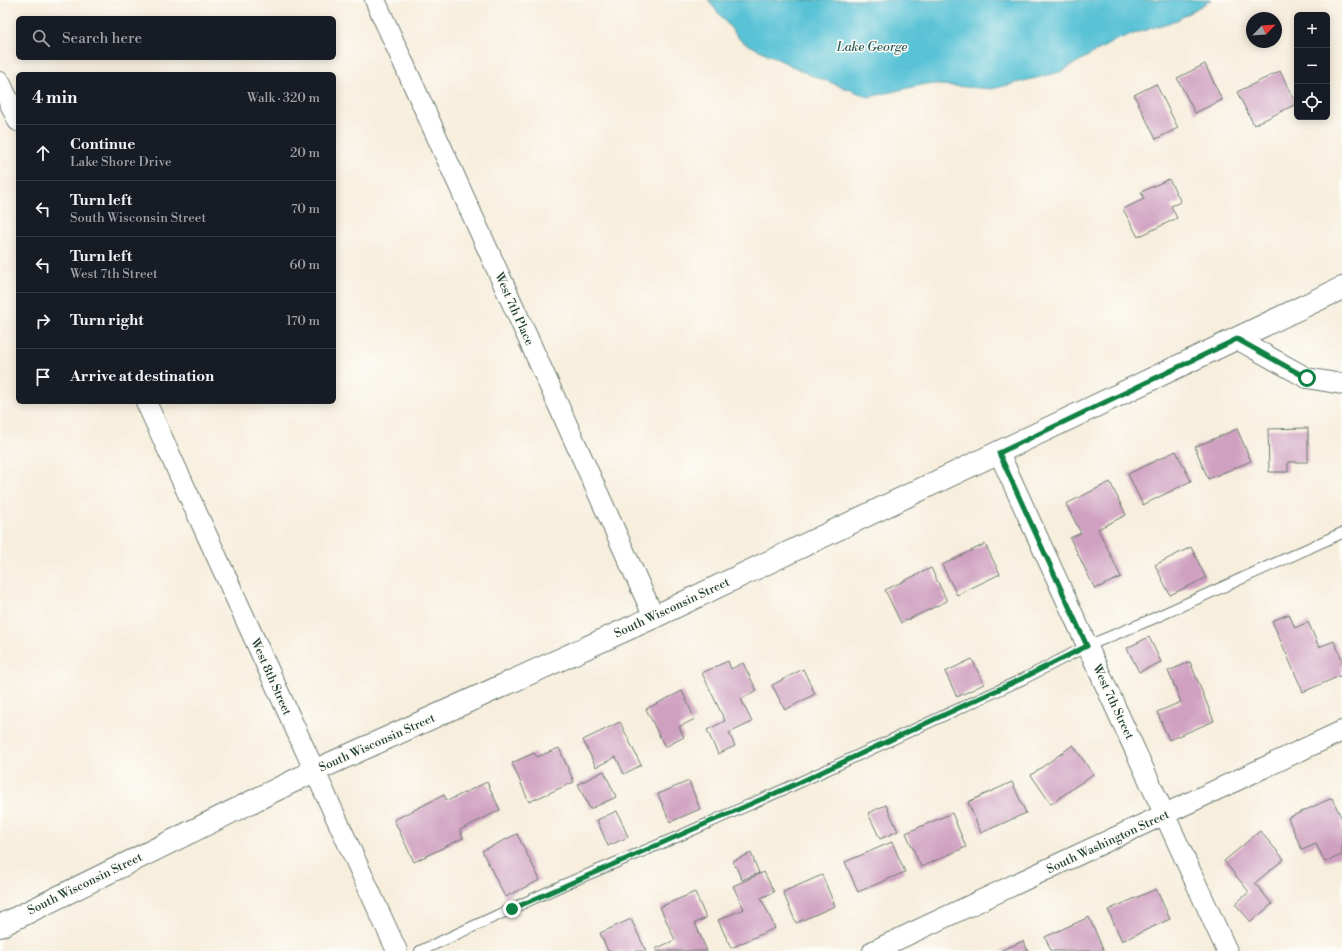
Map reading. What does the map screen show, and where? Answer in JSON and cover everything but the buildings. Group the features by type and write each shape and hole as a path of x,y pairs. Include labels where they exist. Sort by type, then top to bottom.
{"street":[{"name":"West 7th Place","path":"375,0 654,618"},
{"path":"0,82 16,117"},
{"name":"South Wisconsin Street","path":"0,926 314,771 654,618 1342,288"},
{"path":"1237,339 1307,378 1342,384"},
{"name":"West 8th Street","path":"147,404 397,951"},
{"name":"West 7th Street","path":"999,453 1227,951"},
{"name":"South Washington Street","path":"873,951 1342,731"}],"lane":[{"path":"420,951 563,885 677,837 796,784 1009,685 1087,646 1150,620 1342,533"}],"water":[{"name":"Lake George","path":"708,0 1211,0 1177,20 1118,39 1060,72 992,89 926,84 869,97 808,74 741,41"}],"route":[{"path":"512,909 563,885 677,837 796,784 914,730 1087,646 999,453 1237,339 1307,378"}]}
